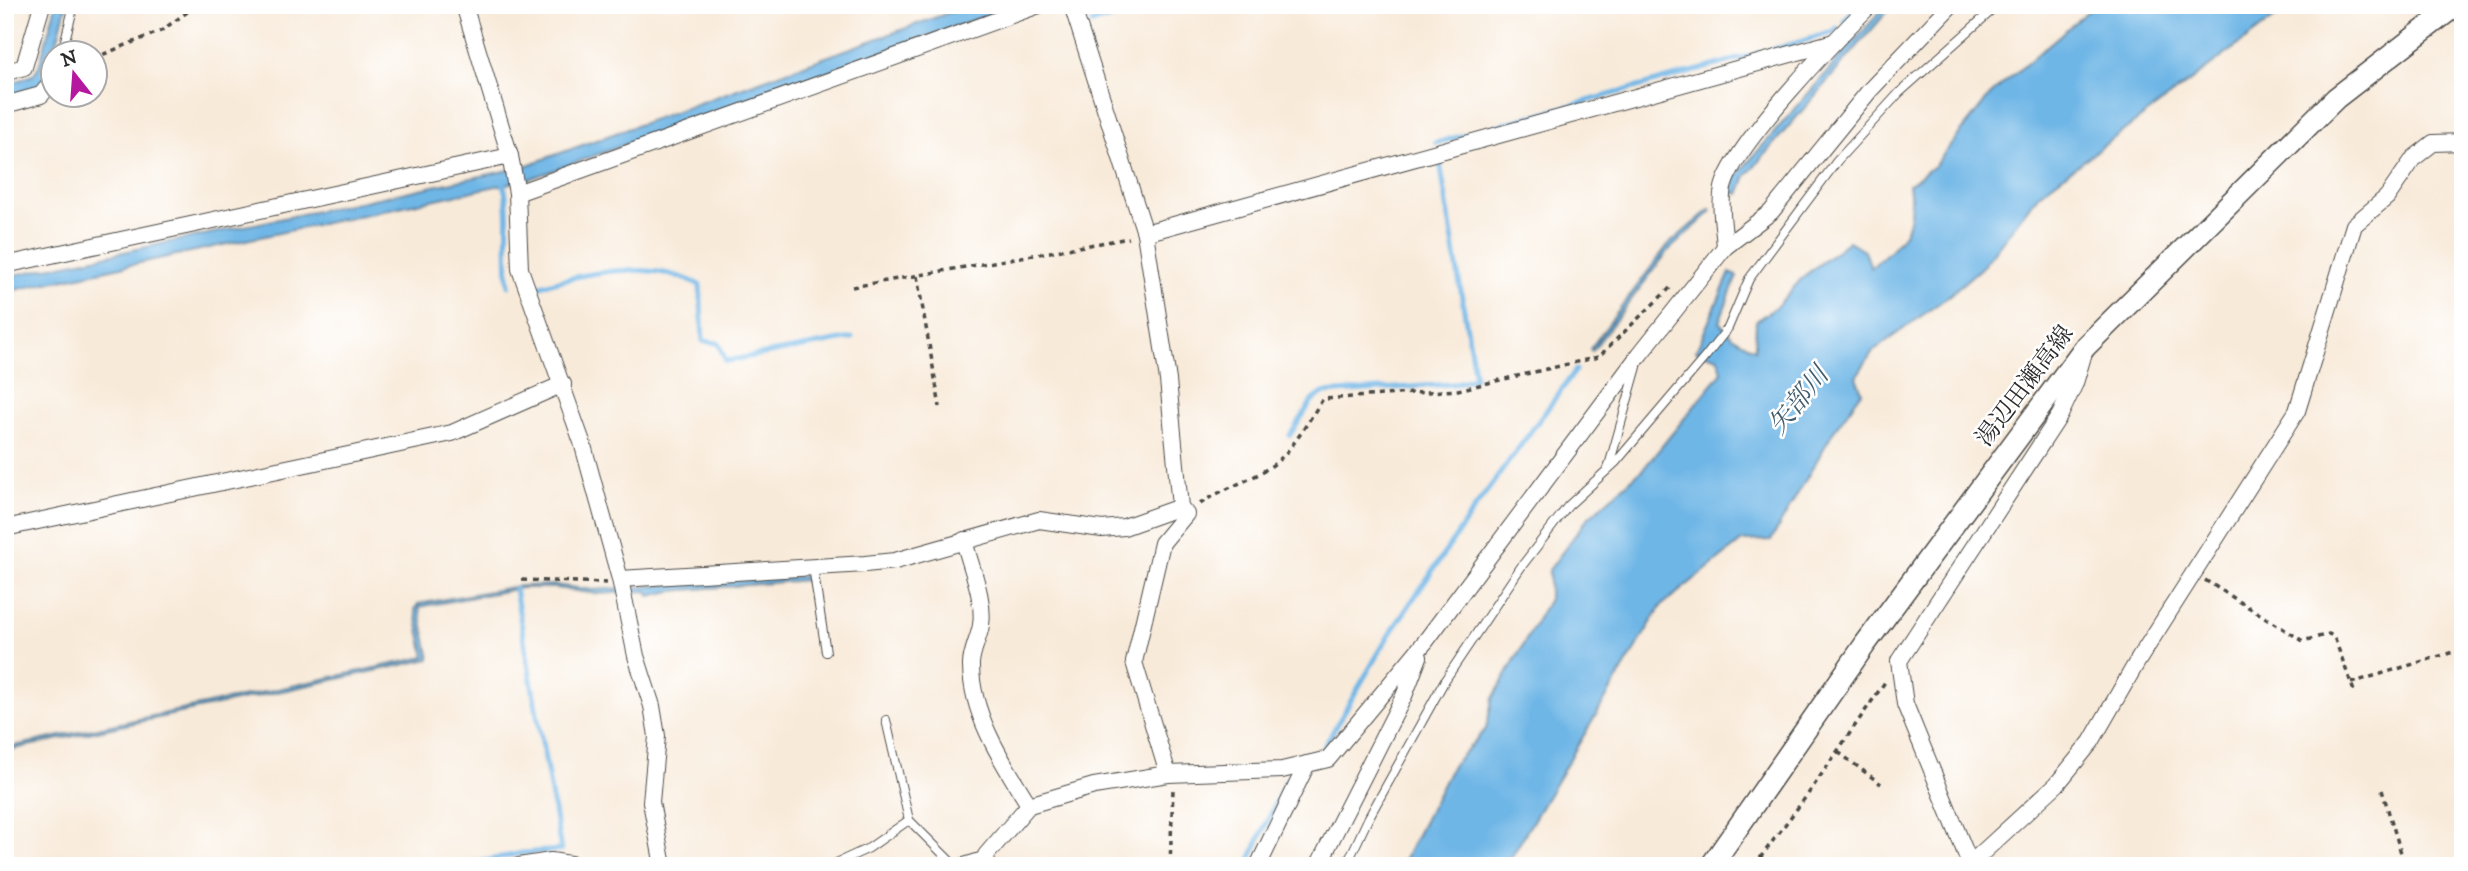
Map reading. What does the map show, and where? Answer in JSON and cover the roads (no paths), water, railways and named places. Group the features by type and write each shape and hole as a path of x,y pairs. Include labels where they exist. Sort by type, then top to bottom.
{"main road":[{"name":"湯辺田瀬高線","path":"1711,866 1867,643 2085,347 2336,99 2456,5"}],"street":[{"path":"5,73 24,67 42,5"},
{"path":"464,5 510,156 517,194 520,269 563,384 620,581 657,736 651,802 663,866"},
{"path":"517,194 1039,5"},
{"path":"1072,5 1145,234 1168,380 1183,510 1162,543 1134,662 1170,774"},
{"path":"1725,247 1722,190 1731,165 1833,41 1870,5"},
{"path":"986,860 1030,805 1094,786 1170,774 1282,770 1328,759 1425,642 1640,354 1725,247 1771,212 1870,90 1951,5"},
{"path":"1145,234 1833,41"},
{"path":"5,106 38,96"},
{"path":"2085,347 2075,383 2060,415 1899,661 1905,704 1970,865 2057,784 2091,742 2193,573 2297,411 2354,225 2387,197 2414,158 2433,143 2463,142"},
{"path":"5,265 510,156"},
{"path":"5,528 452,433 563,384"},
{"path":"620,581 895,561 1038,520 1102,529 1124,527 1183,510"},
{"path":"964,540 981,605 981,624 970,665 976,699 999,755 1030,805"},
{"path":"1318,866 1404,696 1425,642"},
{"path":"1258,866 1307,764"},
{"path":"519,866 551,862 582,866"}],"lane":[{"path":"66,38 74,5"},
{"path":"1346,866 1368,819 1453,668 1521,567 1560,516 1608,470 1728,328 1749,279 1837,161 1899,93 1998,5"},
{"path":"1608,470 1640,354"},
{"path":"813,567 826,652"},
{"path":"886,720 909,820 954,865 986,860"},
{"path":"830,866 869,848 909,820"}],"water":[{"path":"56,5 66,7 58,38 47,38"},
{"path":"970,5 1016,5 529,179 5,292 5,277 519,168"},
{"path":"1886,5 1893,5 1746,176 1739,194 1732,192 1736,176"},
{"name":"矢部川","path":"2095,5 2292,5 2039,194 1983,266 1946,298 1873,351 1856,377 1862,392 1835,429 1771,540 1742,541 1661,606 1506,866 1401,866 1452,766 1486,729 1492,700 1549,599 1549,570 1587,519 1645,467 1722,372 1718,358 1696,351 1730,273 1737,276 1719,322 1732,336 1755,349 1756,321 1778,305 1804,276 1849,241 1865,251 1871,268 1891,249 1908,224 1911,201 1909,185 1935,165 1991,94"},
{"path":"38,68 36,89 5,99 5,86 33,75"},
{"path":"1710,209 1711,212 1669,250 1592,351 1590,349 1668,245"},
{"path":"805,576 806,580 671,591 650,596 648,591 597,594 556,588 522,588 419,607 430,659 5,751 5,748 425,657 415,609 418,604 518,586 554,585 593,590"}],"waterway":[{"path":"1092,23 1157,5"},
{"path":"1844,21 1858,5"},
{"path":"1436,143 1803,41 1833,32 1837,28"},
{"path":"1290,435 1312,401 1323,393 1453,384 1475,378 1440,162"},
{"path":"503,181 507,207 509,286"},
{"path":"534,288 575,277 617,271 639,270 680,277 700,285 703,341 718,343 726,361 852,338"},
{"path":"1322,750 1389,635 1479,502 1576,370"},
{"path":"461,866 522,853 561,850 515,589"},
{"path":"1247,866 1286,780"}]}
